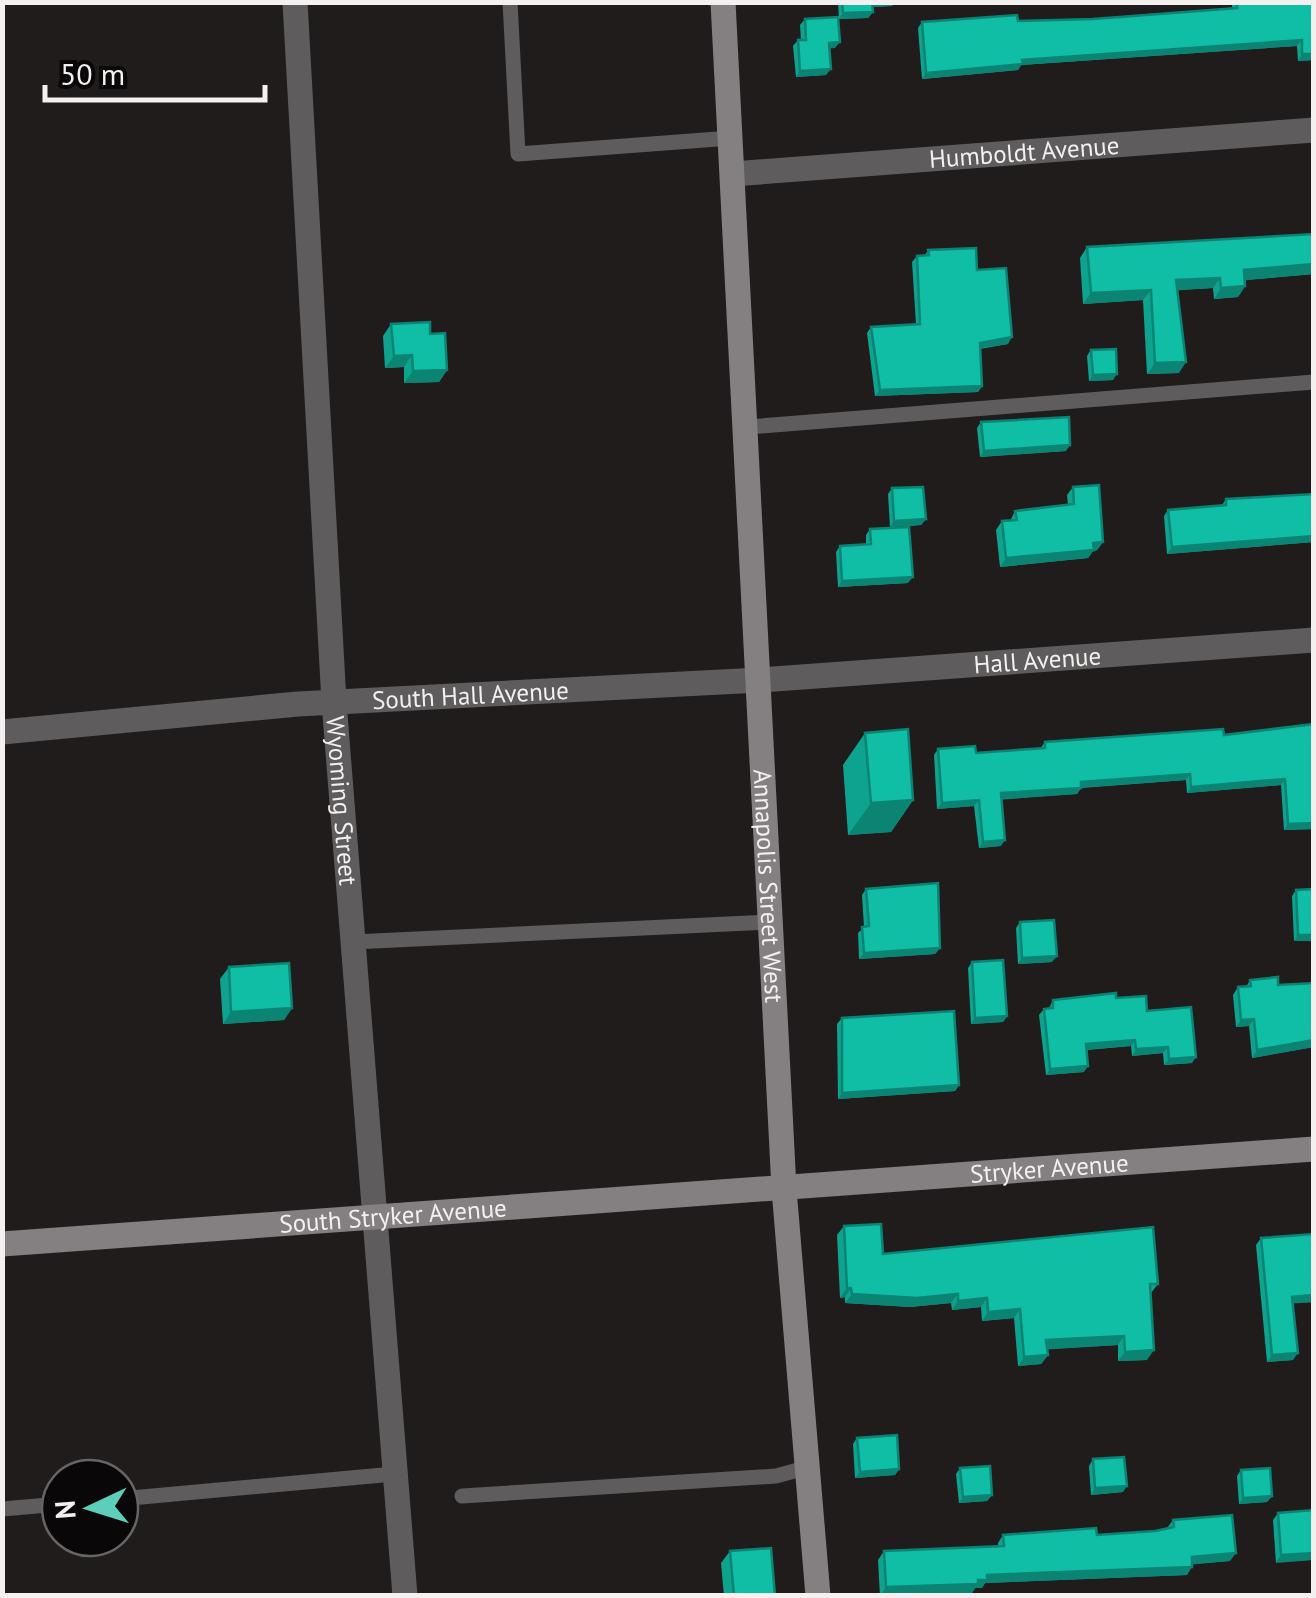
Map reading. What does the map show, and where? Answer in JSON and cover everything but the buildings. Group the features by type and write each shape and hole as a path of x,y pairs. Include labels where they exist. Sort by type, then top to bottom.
{"street":[{"name":"Wyoming Street","path":"295,2 334,702 405,1596"},
{"name":"Annapolis Street West","path":"723,2 748,428 784,1189 818,1596"},
{"name":"Humboldt Avenue","path":"734,174 1314,130"},
{"name":"Hall Avenue","path":"760,680 1314,640"},
{"name":"South Hall Avenue","path":"2,732 334,702 760,680"},
{"name":"Stryker Avenue","path":"784,1189 1314,1149"},
{"name":"South Stryker Avenue","path":"2,1244 374,1214 784,1189"}],"lane":[{"path":"510,2 518,154 731,138"},
{"path":"748,428 1314,382"},
{"path":"353,942 770,922"},
{"path":"462,1496 776,1476 809,1467"},
{"path":"140,1497 394,1474"},
{"path":"2,1510 40,1506"}]}
